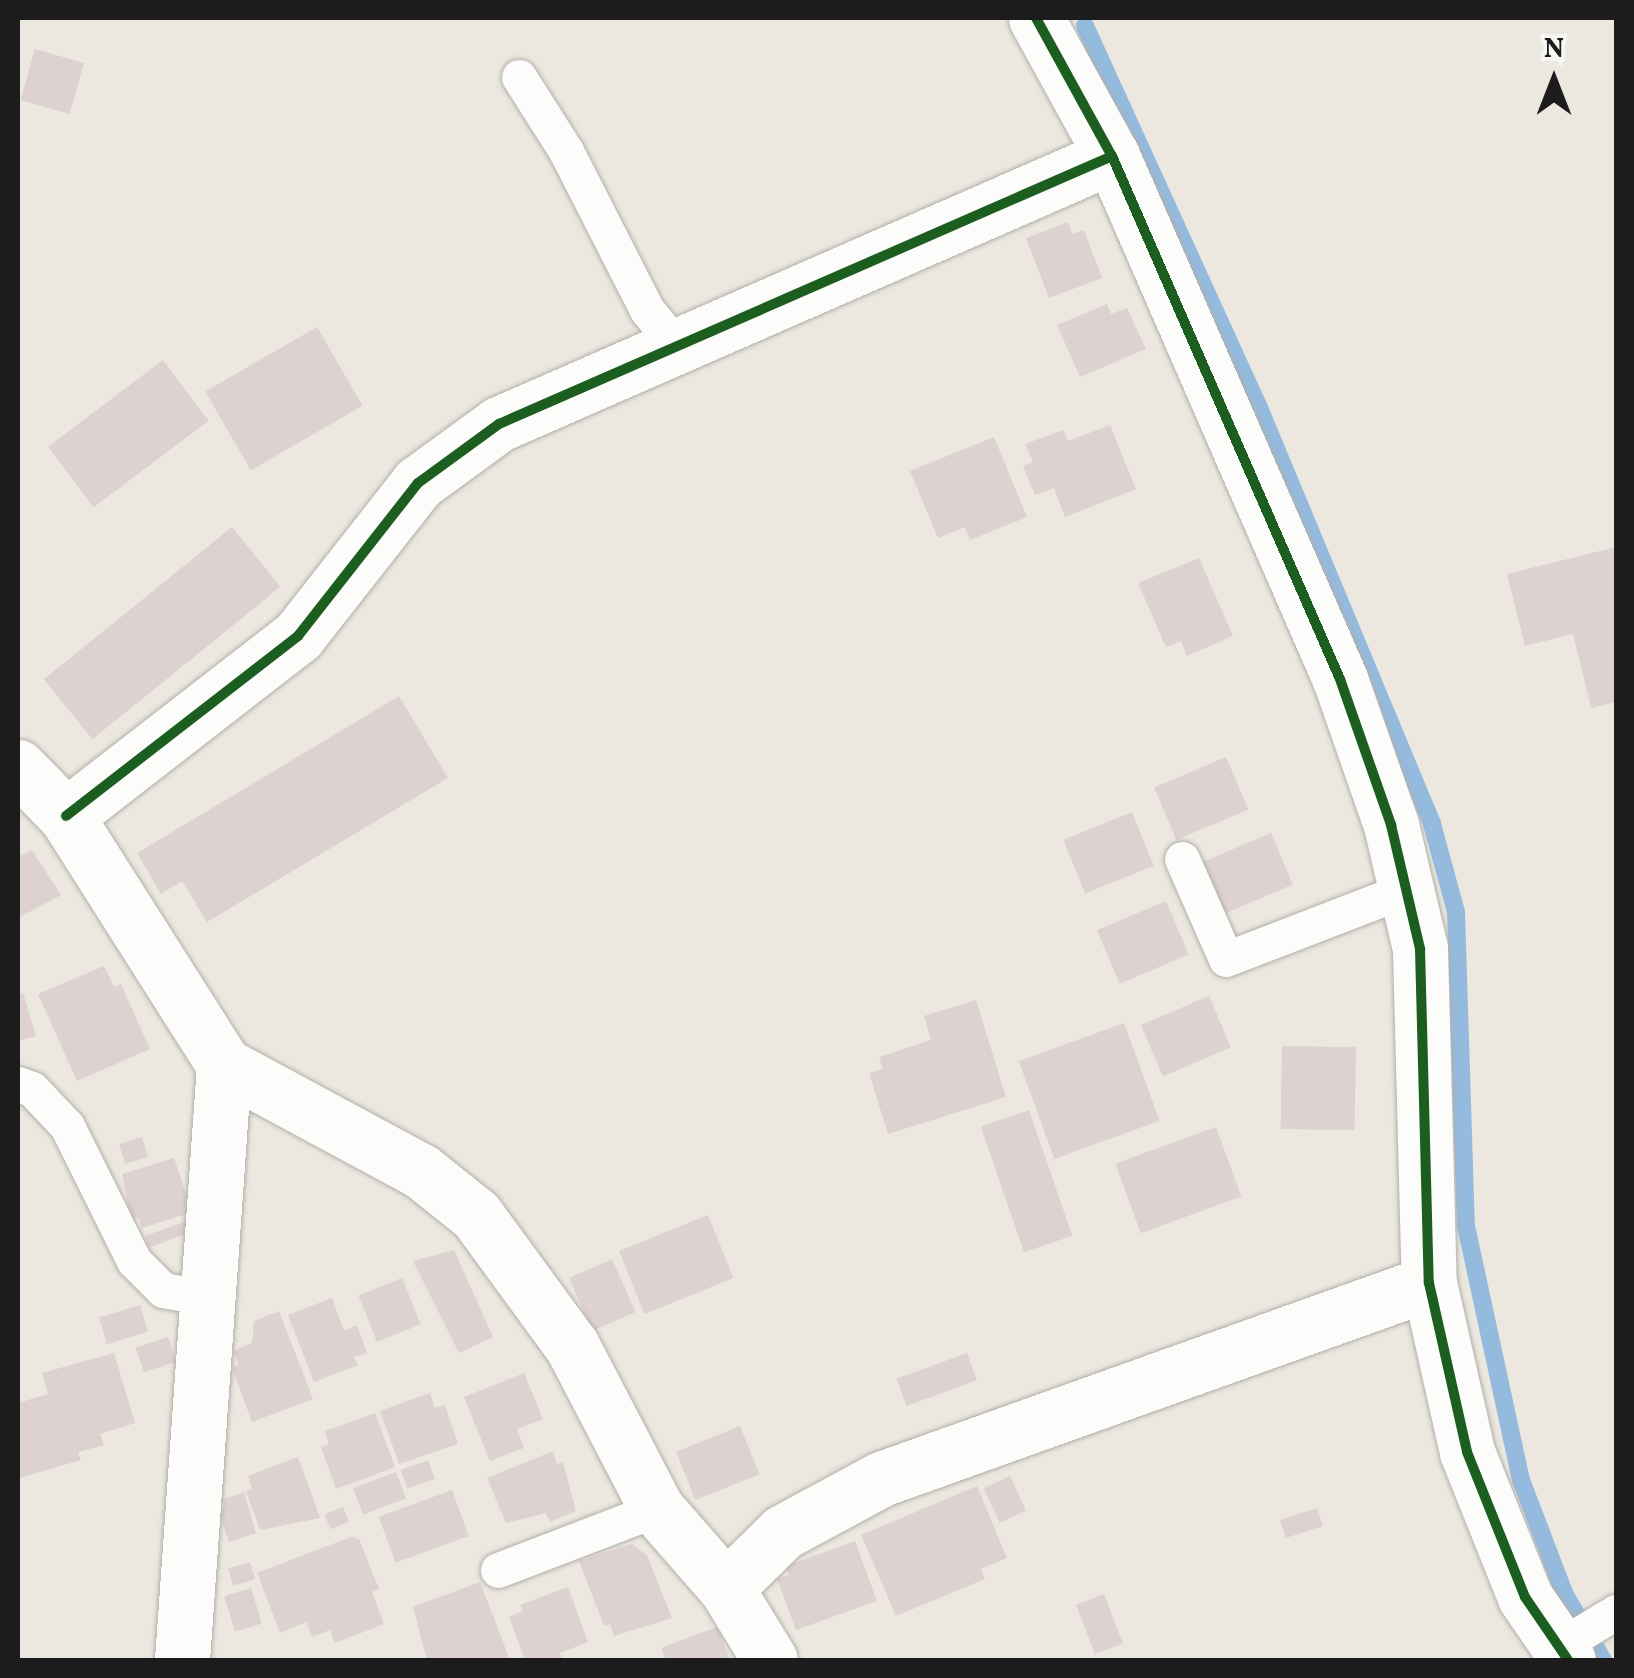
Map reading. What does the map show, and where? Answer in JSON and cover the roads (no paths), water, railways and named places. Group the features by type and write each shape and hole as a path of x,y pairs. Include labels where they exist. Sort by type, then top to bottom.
{"street":[{"path":"1036,18 1112,156 1340,679 1410,888 1420,949 1429,1283 1467,1452 1526,1597 1563,1654"},
{"path":"66,816 298,636 418,483 499,424 1112,156"},
{"path":"18,767 66,816 224,1065 421,1171 476,1215 572,1346 657,1508 726,1588 770,1660"},
{"path":"182,1660 224,1065"},
{"path":"726,1588 783,1532 881,1480 1429,1283"}],"lane":[{"path":"519,77 566,150 647,310 676,346"},
{"path":"1182,859 1226,959 1410,888"},
{"path":"18,1084 32,1089 68,1126 134,1262 164,1290 208,1298"},
{"path":"498,1570 657,1508"},
{"path":"1563,1654 1616,1612"}],"waterway":[{"path":"1085,26 1257,403 1432,824 1456,912 1466,1226 1521,1480 1565,1595 1603,1660"}]}
